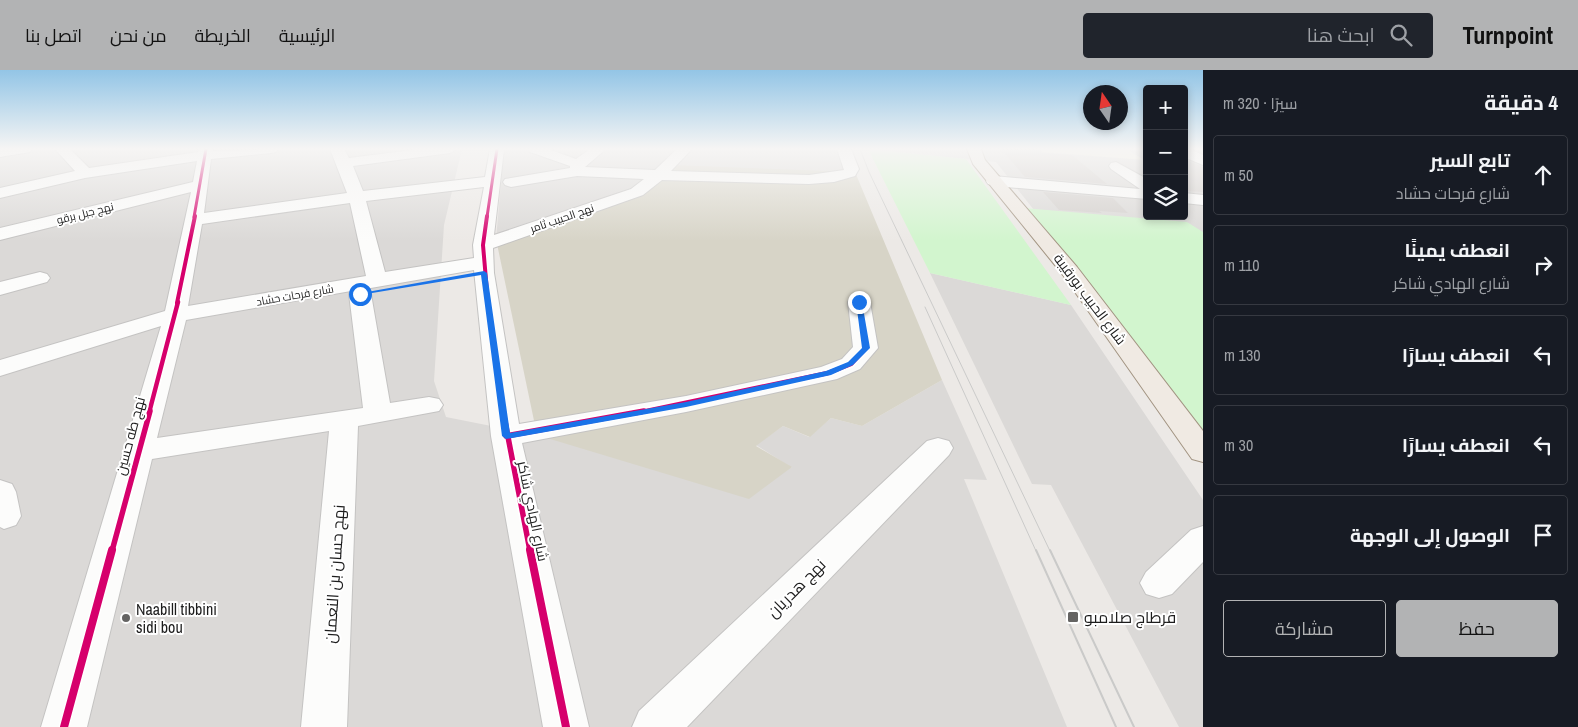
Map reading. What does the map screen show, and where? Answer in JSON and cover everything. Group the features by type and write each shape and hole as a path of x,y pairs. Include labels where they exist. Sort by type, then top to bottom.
{"main road":[{"name":"شارع الحبيب بورقيبة","path":"994,181 1070,271 1203,452"}],"street":[{"path":"0,193 57,180"},
{"name":"نهج طه حسين","path":"64,727 174,320 201,180"},
{"name":"نهج حسان بن النعمان","path":"324,727 361,417 368,287 357,197 351,180"},
{"path":"194,220 357,197 516,180"},
{"name":"نهج الحبيب ثامر","path":"483,260 637,192 653,180"},
{"name":"شارع الهادي شاكر","path":"502,181 483,260 506,436 566,727"},
{"path":"994,181 1143,194"},
{"name":"نهج جبل برقو","path":"0,234 200,185"},
{"path":"1188,198 1203,200"},
{"name":"شارع فرحات حشاد","path":"0,368 137,326 368,287 483,260"},
{"path":"0,289 40,278"},
{"path":"506,436 686,404 828,373 851,364 866,348 859,302"},
{"path":"138,451 429,405"},
{"name":"نهج هدريان","path":"655,727 938,448"},
{"path":"1159,583 1203,540"}],"shaded area":[{"path":"0,180 455,180 444,225 434,381 446,417 537,435 792,468 756,445 783,426 809,437 831,418 862,426 942,380 987,480 964,479 1067,727 0,727"},
{"path":"501,180 764,180 641,190 496,239"},
{"path":"653,180 858,180 942,380 862,426 831,418 810,437 783,426 756,446 792,467 749,499 537,435 496,239 641,190"},
{"path":"1010,180 1143,180 1143,220 1188,220 1188,180 1203,180 1203,424"},
{"path":"930,273 1071,305 1203,500 1203,727 1179,727 1051,485 1032,484"}],"green space":[{"path":"883,180 981,180 1071,305 930,273"},
{"path":"1024,208 1143,218 1143,220 1187,222 1203,232 1203,445"}],"building":[{"path":"1056,180 1102,180 1107,184"},
{"path":"1188,180 1203,180 1203,192 1188,191"},
{"path":"1043,192 1113,198 1128,213 1059,210"}],"tram line":[{"path":"873,180 1050,551"},
{"path":"925,307 1036,551"},
{"path":"1036,550 1116,727"},
{"path":"1050,550 1134,727"}],"cycle path":[{"path":"64,727 173,325 201,180"},
{"path":"493,180 483,245 484,273 506,436 566,727"},
{"path":"506,436 686,404 828,373 851,364 866,348 859,302"}],"place":[{"name":"قرطاج صلامبو","path":"1073,617"},
{"name":"Naabill tibbini sidi bou","path":"126,618"}],"route":[{"path":"360,294 484,273 506,436 686,404 828,373 851,364 866,348 859,302"}]}
